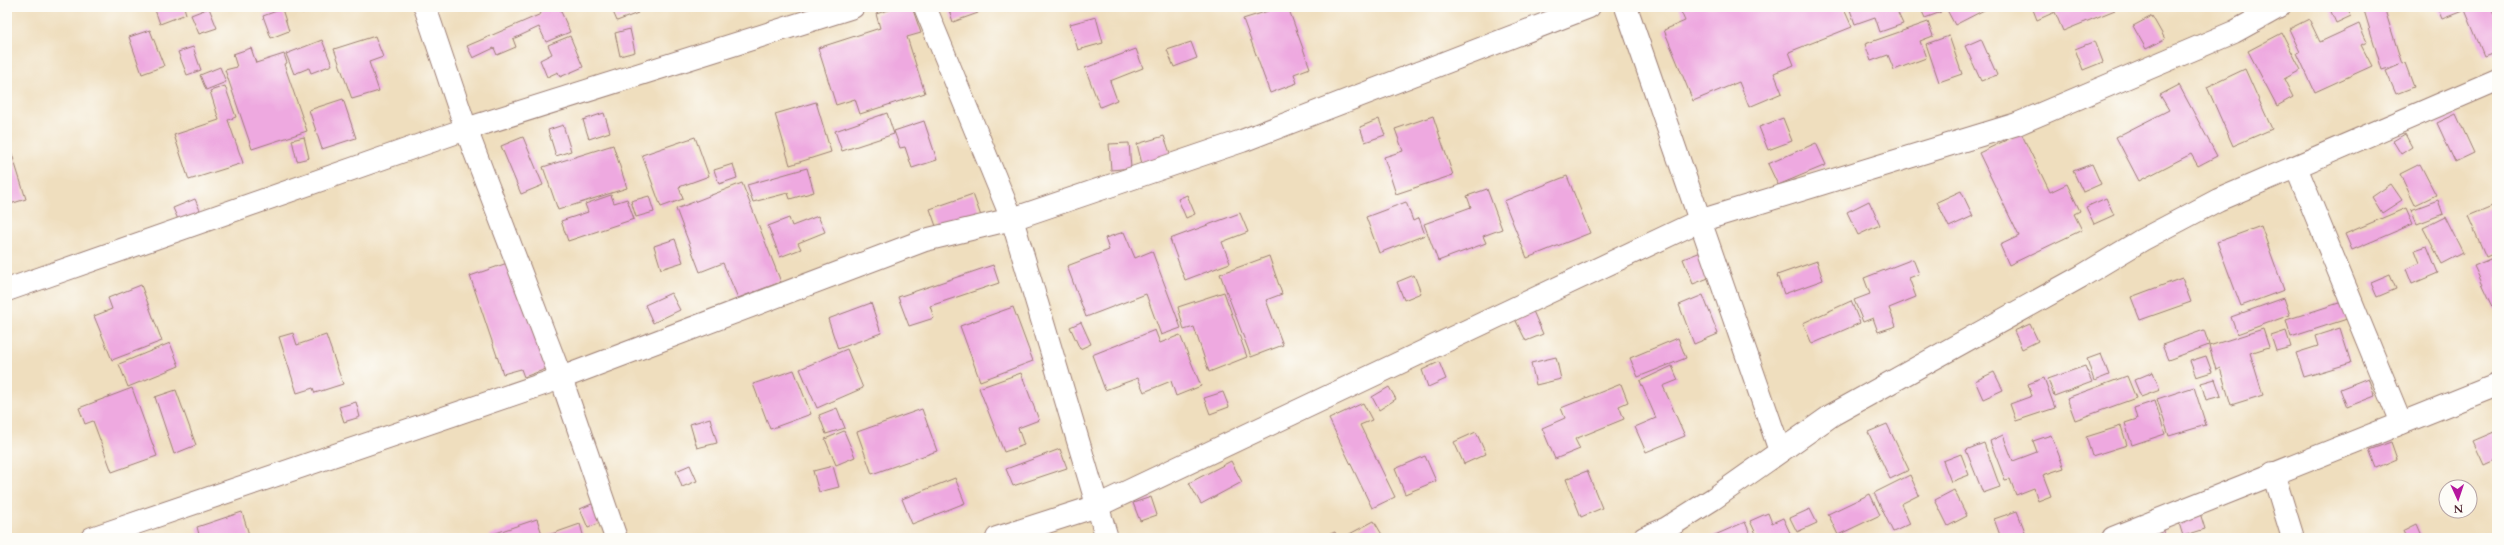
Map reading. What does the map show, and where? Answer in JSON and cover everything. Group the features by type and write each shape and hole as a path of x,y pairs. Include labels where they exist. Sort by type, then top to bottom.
{"street":[{"path":"425,7 466,129 561,378 616,538"},
{"path":"7,290 466,129 853,7"},
{"path":"925,7 1012,219 1107,538"},
{"path":"92,538 561,378 925,240 1012,219 1242,142 1589,7"},
{"path":"1626,7 1780,451"},
{"path":"997,538 1097,506 1699,221 2018,124 2234,32 2279,7"},
{"path":"1644,538 1670,533 1780,451 1832,415 2082,276 2142,240 2218,200 2497,80"},
{"path":"2296,167 2402,423"},
{"path":"2113,538 2497,385"},
{"path":"2273,473 2293,538"}],"building":[{"path":"154,7 184,7 186,14 160,24"},
{"path":"300,7 320,7 302,13"},
{"path":"538,7 559,7 570,32 546,42 539,27 513,39 516,47 497,55 494,48 473,58 467,46 541,14"},
{"path":"611,7 635,7 638,13 617,21"},
{"path":"898,7 912,7 921,33 907,37 925,93 860,114 855,99 836,105 818,48 880,28 876,14"},
{"path":"948,7 976,7 978,13 953,22"},
{"path":"1266,7 1288,7 1310,68 1294,74 1297,83 1270,93 1243,19 1268,11"},
{"path":"1679,7 1843,7 1852,27 1789,52 1794,65 1774,73 1782,93 1749,107 1739,82 1693,101 1664,30 1685,21"},
{"path":"1849,7 1913,7 1898,13 1903,24 1880,32 1875,17 1855,24"},
{"path":"1920,7 1939,7 1941,12 1925,18"},
{"path":"1953,7 1990,7 1955,25 1947,10"},
{"path":"2032,7 2114,7 2115,10 2063,31 2055,12 2037,20"},
{"path":"2329,7 2347,7 2351,16 2336,23"},
{"path":"2363,7 2384,7 2402,64 2405,63 2414,87 2396,94 2386,71 2399,65 2382,70"},
{"path":"2437,7 2491,7 2497,21 2497,51 2484,56 2465,10 2442,19"},
{"path":"209,8 217,28 199,34 191,15"},
{"path":"282,9 289,31 271,38 263,16"},
{"path":"2152,16 2165,39 2146,49 2133,26"},
{"path":"1096,17 1103,43 1078,50 1070,24"},
{"path":"2309,19 2320,42 2359,24 2367,42 2361,45 2372,66 2315,92 2297,53 2300,52 2289,29"},
{"path":"1928,22 1933,36 1920,41 1926,58 1894,70 1888,55 1871,61 1865,44"},
{"path":"630,29 635,52 620,56 615,33"},
{"path":"150,30 164,66 142,74 129,37"},
{"path":"2282,33 2301,70 2284,79 2293,97 2277,106 2248,51"},
{"path":"375,36 383,57 369,62 379,91 352,99 334,49"},
{"path":"570,36 583,67 560,77 558,72 547,77 540,60 552,54 548,45"},
{"path":"1949,36 1962,74 1939,82 1926,44"},
{"path":"1981,39 1997,75 1981,81 1965,46"},
{"path":"322,40 332,65 311,73 309,68 294,74 286,54"},
{"path":"2095,41 2103,62 2083,70 2075,49"},
{"path":"1191,42 1197,58 1174,67 1167,50"},
{"path":"193,47 201,70 187,75 178,52"},
{"path":"251,48 256,63 284,54 287,63 284,64 307,131 252,149 225,70 237,67 233,54"},
{"path":"1136,49 1143,68 1110,81 1117,100 1100,107 1085,68"},
{"path":"220,67 226,82 206,90 200,75"},
{"path":"2245,69 2272,129 2233,146 2207,87"},
{"path":"2179,85 2217,156 2198,166 2191,154 2139,181 2116,137 2169,110 2160,95"},
{"path":"225,86 236,117 228,120 243,163 189,180 174,135 219,120 210,91"},
{"path":"343,99 356,138 322,149 309,110"},
{"path":"816,102 831,152 790,165 775,114"},
{"path":"604,113 610,132 589,139 583,120"},
{"path":"887,113 894,134 842,151 835,131"},
{"path":"2456,114 2474,153 2455,162 2437,123"},
{"path":"1433,116 1453,175 1396,194 1384,157 1403,151 1395,129"},
{"path":"1783,118 1792,141 1768,150 1759,127"},
{"path":"1379,119 1385,135 1365,142 1360,127"},
{"path":"924,121 937,160 912,168 905,147 900,148 894,131"},
{"path":"563,125 571,151 556,156 548,130"},
{"path":"2021,133 2050,192 2067,184 2080,211 2074,214 2082,230 2009,265 2000,245 2019,236 1979,153"},
{"path":"2405,134 2412,147 2401,154 2393,141"},
{"path":"1164,136 1171,156 1142,164 1137,144"},
{"path":"304,137 309,158 297,161 292,140"},
{"path":"523,137 543,185 521,194 501,146"},
{"path":"695,137 709,176 679,187 683,199 661,207 642,155"},
{"path":"1129,143 1131,168 1111,170 1109,144"},
{"path":"1816,143 1826,165 1778,185 1768,164"},
{"path":"613,145 627,188 558,210 543,167"},
{"path":"11,151 26,199 7,205 7,152"},
{"path":"733,164 737,178 719,184 714,170"},
{"path":"2092,164 2101,184 2083,192 2073,171"},
{"path":"2420,164 2436,195 2415,205 2400,174"},
{"path":"807,168 814,192 790,199 788,193 753,202 747,185"},
{"path":"1567,176 1590,233 1527,258 1504,201"},
{"path":"742,183 781,282 738,298 723,263 700,272 676,209"},
{"path":"2391,184 2402,200 2382,213 2372,197"},
{"path":"1487,189 1502,229 1483,236 1486,243 1438,261 1424,224 1471,207 1467,196"},
{"path":"1961,191 1973,216 1949,227 1937,202"},
{"path":"973,194 981,216 938,232 930,209"},
{"path":"611,195 614,203 627,199 634,219 568,241 561,221 588,212 585,204"},
{"path":"1187,195 1195,214 1186,218 1178,199"},
{"path":"649,196 654,212 636,217 631,201"},
{"path":"2106,198 2114,215 2094,224 2086,207"},
{"path":"195,199 202,215 180,224 173,208"},
{"path":"2438,200 2443,214 2417,224 2411,210"},
{"path":"1869,201 1880,225 1858,235 1847,212"},
{"path":"1406,202 1413,221 1419,218 1425,235 1379,253 1366,217"},
{"path":"2497,204 2497,252 2486,257 2468,216"},
{"path":"2406,208 2413,224 2352,250 2345,234"},
{"path":"1240,213 1248,232 1222,242 1230,263 1185,280 1170,239"},
{"path":"818,216 825,232 798,243 801,249 780,257 768,226 789,218 792,226"},
{"path":"2445,217 2463,253 2442,264 2423,228"},
{"path":"2261,226 2284,290 2241,306 2217,242"},
{"path":"1124,232 1135,258 1152,251 1181,328 1161,335 1146,294 1086,317 1067,266 1109,250 1105,238"},
{"path":"675,239 683,262 661,269 654,246"},
{"path":"2427,246 2438,273 2412,284 2406,269 2420,263 2415,250"},
{"path":"1701,252 1711,277 1693,284 1683,259"},
{"path":"1269,256 1282,294 1266,300 1283,345 1251,357 1220,274"},
{"path":"2497,256 2497,309 2495,311 2474,266"},
{"path":"1913,259 1919,274 1909,278 1916,297 1889,308 1896,326 1878,332 1873,318 1863,322 1854,300 1870,294 1864,278"},
{"path":"513,261 549,368 524,377 521,369 503,374 470,276"},
{"path":"1817,261 1823,280 1784,294 1777,275"},
{"path":"993,265 999,283 930,306 934,318 909,326 898,297"},
{"path":"1414,275 1421,293 1404,300 1397,282"},
{"path":"2390,275 2396,289 2377,297 2371,283"},
{"path":"2182,278 2191,302 2140,320 2131,297"},
{"path":"141,285 162,341 112,360 94,316 112,309 108,298"},
{"path":"1224,292 1247,357 1209,372 1194,327 1184,330 1178,307"},
{"path":"671,293 680,310 653,323 645,305"},
{"path":"1703,295 1718,334 1694,344 1679,305"},
{"path":"2284,298 2290,315 2237,334 2231,317"},
{"path":"1851,301 1860,323 1812,344 1803,323"},
{"path":"2342,302 2347,319 2291,337 2286,320"},
{"path":"871,303 881,333 838,349 828,319"},
{"path":"1013,307 1033,361 980,381 960,326"},
{"path":"1533,311 1543,334 1526,341 1515,319"},
{"path":"1081,322 1091,344 1080,349 1070,327"},
{"path":"2030,324 2038,341 2022,349 2014,331"},
{"path":"2340,328 2351,363 2304,377 2296,353 2318,346 2315,336"},
{"path":"2263,329 2269,347 2250,353 2263,395 2231,405 2220,368 2216,370 2209,346"},
{"path":"1155,330 1160,343 1180,335 1201,386 1176,396 1171,381 1144,392 1138,378 1105,390 1092,355"},
{"path":"2204,330 2209,345 2168,360 2162,345"},
{"path":"2286,331 2291,347 2276,351 2271,336"},
{"path":"293,333 297,345 326,335 343,384 315,393 313,388 297,393 279,337"},
{"path":"1678,338 1686,358 1638,377 1630,358"},
{"path":"170,343 179,366 128,387 119,364"},
{"path":"847,349 863,388 817,408 800,369"},
{"path":"2101,354 2109,375 2094,381 2087,359"},
{"path":"2206,356 2212,372 2196,377 2190,361"},
{"path":"1556,357 1561,379 1536,385 1531,363"},
{"path":"1439,362 1446,379 1428,387 1422,370"},
{"path":"1672,366 1678,380 1663,386 1685,436 1646,452 1635,427 1656,418 1640,381"},
{"path":"2085,366 2092,382 2054,396 2048,379"},
{"path":"794,370 811,414 770,429 753,384"},
{"path":"1994,372 2003,390 1983,399 1975,381"},
{"path":"2153,372 2160,390 2141,397 2134,380"},
{"path":"1021,373 1039,420 1018,428 1024,445 1004,452 979,388"},
{"path":"2127,376 2136,398 2075,420 2067,398"},
{"path":"2044,378 2055,408 2016,421 2010,404 2032,396 2028,384"},
{"path":"2368,378 2375,396 2347,407 2340,389"},
{"path":"2215,379 2221,396 2206,400 2201,383"},
{"path":"1621,384 1628,402 1619,406 1624,419 1575,439 1580,449 1555,459 1542,428 1565,418 1561,408"},
{"path":"1389,387 1396,399 1379,410 1372,397"},
{"path":"2194,387 2206,425 2169,436 2157,399"},
{"path":"132,388 157,456 112,472 93,421 85,424 79,408"},
{"path":"176,390 196,445 174,454 155,397"},
{"path":"1223,392 1229,407 1210,414 1204,398"},
{"path":"2155,401 2165,434 2132,445 2125,423 2137,419 2134,408"},
{"path":"356,402 360,417 344,422 339,407"},
{"path":"1363,403 1372,420 1360,425 1395,497 1372,508 1329,419"},
{"path":"837,408 845,428 826,434 819,415"},
{"path":"922,409 937,451 872,474 857,432"},
{"path":"710,418 717,443 697,448 690,424"},
{"path":"1887,424 1909,470 1890,479 1868,432"},
{"path":"2121,426 2127,445 2092,456 2086,437"},
{"path":"844,431 855,457 836,465 825,439"},
{"path":"1476,432 1486,454 1464,464 1454,442"},
{"path":"2494,432 2497,439 2497,459 2484,465 2473,441"},
{"path":"2003,435 2013,461 2037,452 2033,441 2051,435 2064,468 2043,475 2051,496 2038,501 2034,488 2016,495 2010,479 2005,480 1990,441"},
{"path":"2391,442 2397,459 2376,468 2369,450"},
{"path":"1984,443 2000,487 1983,493 1966,450"},
{"path":"1060,449 1067,468 1013,486 1006,469"},
{"path":"1961,454 1969,475 1951,482 1943,461"},
{"path":"1425,456 1436,481 1405,494 1395,469"},
{"path":"1231,461 1242,482 1201,504 1189,483"},
{"path":"690,465 697,481 682,487 676,471"},
{"path":"833,466 839,487 819,492 813,471"},
{"path":"1587,471 1602,508 1581,517 1566,479"},
{"path":"1910,475 1919,495 1901,504 1910,524 1893,532 1874,493"},
{"path":"955,478 965,503 912,524 902,499"},
{"path":"1954,490 1967,516 1948,526 1935,500"},
{"path":"1870,494 1880,515 1838,535 1828,514"},
{"path":"1151,497 1157,515 1140,521 1133,503"},
{"path":"594,503 602,522 588,528 580,509"},
{"path":"1810,509 1817,523 1797,532 1790,518"},
{"path":"2017,511 2026,534 2017,538 2001,538 1994,519"},
{"path":"242,512 250,538 200,538 197,527"},
{"path":"1768,513 1772,523 1783,518 1792,537 1758,538 1750,521"},
{"path":"2200,513 2205,529 2183,536 2178,520"},
{"path":"537,519 543,537 580,524 584,538 491,538 490,535"},
{"path":"1374,521 1384,538 1342,538"},
{"path":"1745,522 1752,538 1708,538"},
{"path":"2417,524 2423,538 2406,538 2403,531"},
{"path":"2162,528 2165,538 2142,538"},
{"path":"1335,532 1337,538 1321,538"}]}
